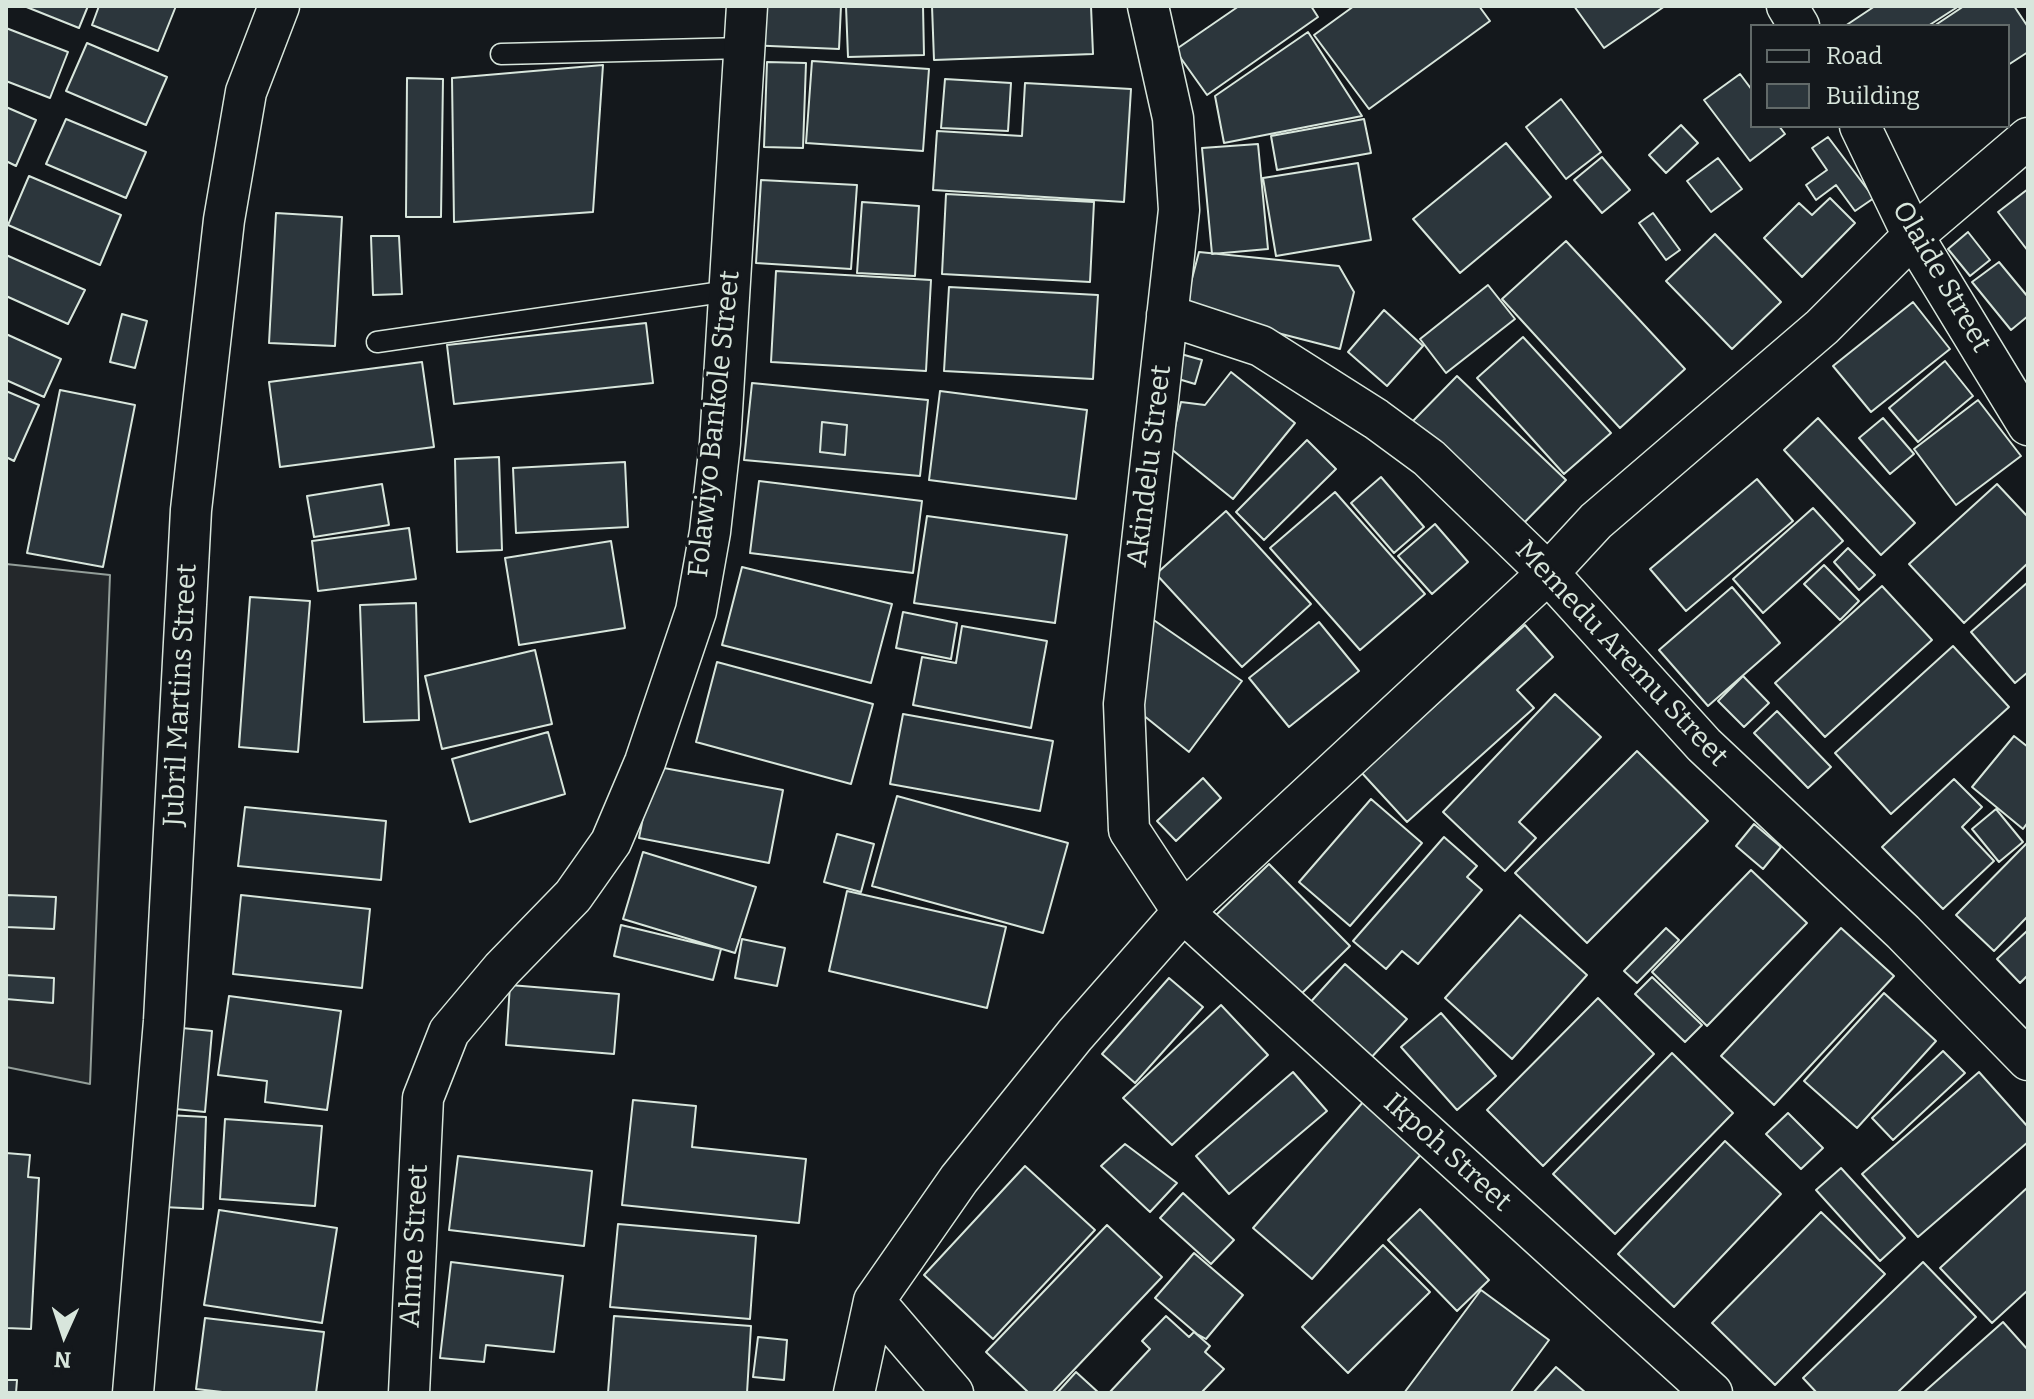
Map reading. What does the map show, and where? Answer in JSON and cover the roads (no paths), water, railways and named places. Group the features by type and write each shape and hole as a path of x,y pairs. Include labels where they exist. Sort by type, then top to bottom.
{"street":[{"name":"Jubril Martins Street","path":"133,1393 164,1021 191,510 226,206 246,92 279,6"},
{"name":"Folawiyo Bankole Street","path":"423,1098 449,1032 502,969 573,896 611,842 645,762 696,611 710,532 720,443 747,6"},
{"name":"Akindelu Street","path":"1148,6 1173,118 1179,210 1124,704 1129,830 1183,912"},
{"path":"1787,6 1798,24"},
{"name":"Olaide Street","path":"1861,128 1913,236 2028,425"},
{"path":"854,1393 874,1301 959,1179 1075,1035 1183,912 1548,573 1596,521 1822,327 1913,236 2028,138"},
{"name":"Memedu Aremu Street","path":"1167,315 1261,346 1376,419 1429,458 1548,573 1704,745 1903,932 2028,1060"},
{"name":"Ikpoh Street","path":"1183,912 1712,1393"},
{"name":"Ahme Street","path":"409,1393 423,1098"},
{"path":"874,1301 953,1393"}],"lane":[{"path":"501,54 744,48"},
{"path":"377,342 729,291"}]}
